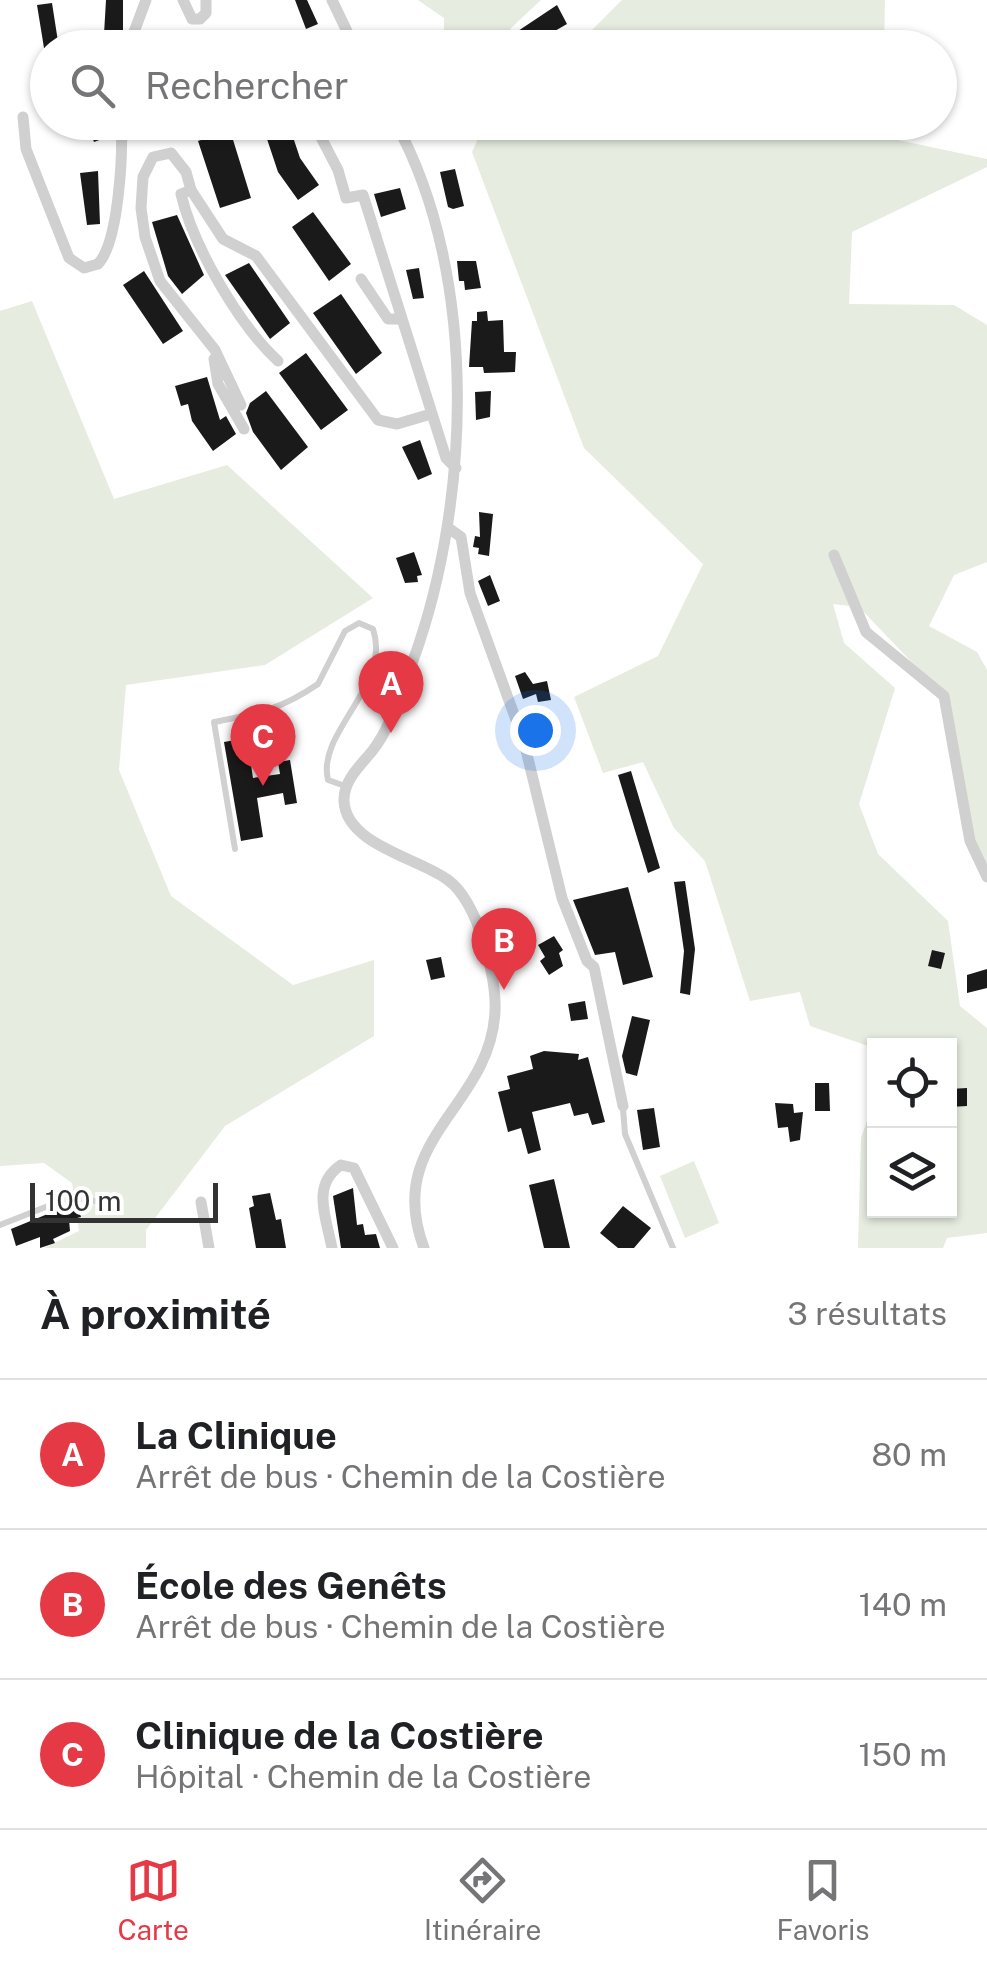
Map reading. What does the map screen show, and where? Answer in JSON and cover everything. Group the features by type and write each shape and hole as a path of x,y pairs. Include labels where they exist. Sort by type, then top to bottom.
{"street":[{"path":"135,30 146,0"},
{"path":"183,0 192,18 200,19 206,0"},
{"path":"332,0 346,30"},
{"path":"23,117 26,149 69,258 84,268 98,264 108,243 122,140"},
{"path":"322,140 338,170 346,198 364,195 447,462 456,468"},
{"path":"404,140 429,190 446,268 457,416 456,468 434,605 390,721 346,786 346,812 356,826 455,887 474,919 493,978 495,1021 486,1058 469,1090 434,1134 420,1169 415,1203 424,1248"},
{"path":"242,405 215,350 160,280 145,236 143,177 153,158 171,153 186,172 192,190 222,239 256,256 378,420 397,424 431,414"},
{"path":"192,190 181,194 185,210 214,272 262,346 278,361"},
{"path":"361,279 388,319 401,319"},
{"path":"215,350 218,384 244,429"},
{"path":"447,527 461,536 470,593 540,799 562,898 587,961 594,967 622,1106"},
{"path":"834,555 866,632 944,696 970,841 987,877"},
{"path":"332,1248 321,1189 326,1176 341,1165 354,1168 394,1248"},
{"path":"201,1202 208,1248"}],"lane":[{"path":"234,849 214,722 277,710 310,690 318,684 345,631 358,623 374,629 378,646 368,686 327,763 328,780 346,786"},
{"path":"622,1106 624,1134 672,1248"},
{"path":"0,1225 71,1197 94,1201"}],"shaded area":[{"path":"418,0 541,0 511,30 444,30 444,18"},
{"path":"622,0 885,0 884,30 592,30"},
{"path":"477,140 898,140 987,159 987,167 852,232 849,304 954,305 987,325 987,562 954,575 929,626 977,652 987,670 987,877 970,841 944,696 859,607 833,604 844,643 895,688 859,804 878,854 948,921 960,1006 987,1028 987,1233 947,1238 943,1248 858,1248 861,1138 867,1121 867,1218 957,1218 957,1038 867,1038 867,1046 810,1026 800,992 750,1001 705,861 674,828 643,762 603,773 574,697 658,656 703,564 584,448 472,152"},
{"path":"32,301 114,499 227,465 373,598 265,665 126,685 119,770 171,896 293,985 374,960 374,1036 225,1126 146,1230 146,1248 44,1248 79,1231 72,1183 44,1163 0,1166 0,311"},
{"path":"694,1161 719,1223 685,1238 660,1176"}],"building":[{"path":"106,0 123,0 123,30 104,30"},
{"path":"295,0 307,0 318,24 306,29"},
{"path":"52,3 56,30 41,30 37,5"},
{"path":"557,5 567,24 557,30 520,30"},
{"path":"233,140 251,198 220,208 198,141"},
{"path":"267,140 294,140 300,158 319,185 298,200 278,172"},
{"path":"455,169 464,206 453,209 448,207 440,172"},
{"path":"98,171 100,224 87,225 80,173"},
{"path":"400,188 406,209 381,217 374,194"},
{"path":"313,212 351,264 329,281 292,227"},
{"path":"177,215 204,275 182,294 168,276 152,222"},
{"path":"457,261 476,261 481,288 465,290 464,281 459,281"},
{"path":"249,263 290,323 270,339 225,275"},
{"path":"419,268 424,298 413,299 406,270"},
{"path":"144,271 183,331 163,344 123,285"},
{"path":"341,294 382,353 356,374 313,313"},
{"path":"487,311 488,321 503,320 504,352 516,352 515,372 484,373 483,367 469,367 472,321 477,321 477,312"},
{"path":"306,353 348,410 321,430 279,373"},
{"path":"207,377 220,420 226,416 236,434 213,451 192,421 188,404 181,406 175,386"},
{"path":"266,391 308,447 281,470 253,432 246,413 250,403"},
{"path":"491,391 490,417 476,420 475,392"},
{"path":"420,440 432,474 418,480 402,447"},
{"path":"479,512 493,514 489,556 478,554 479,548 473,547 475,536 480,537"},
{"path":"414,552 422,575 417,576 418,582 405,583 396,558"},
{"path":"490,575 500,601 488,606 478,581"},
{"path":"525,672 533,684 547,681 551,700 538,702 536,694 523,699 515,676"},
{"path":"247,738 253,778 280,774 278,762 290,760 297,803 285,805 283,793 257,798 263,837 241,841 224,742"},
{"path":"631,771 660,868 648,873 618,775"},
{"path":"685,881 695,949 690,995 680,993 684,951 674,882"},
{"path":"628,887 653,977 623,985 615,952 595,955 573,900"},
{"path":"554,936 563,950 559,953 563,966 549,975 540,961 545,957 538,945"},
{"path":"932,950 945,953 941,969 928,966"},
{"path":"441,957 445,977 431,980 426,960"},
{"path":"987,969 987,988 967,993 967,975"},
{"path":"585,1001 588,1019 571,1021 568,1004"},
{"path":"632,1016 650,1020 637,1076 626,1073 622,1056"},
{"path":"544,1051 579,1054 578,1060 588,1057 605,1122 592,1125 588,1113 574,1116 570,1103 532,1112 541,1150 528,1154 521,1128 508,1132 498,1092 510,1089 507,1076 533,1069 530,1056"},
{"path":"815,1083 829,1083 830,1111 815,1111"},
{"path":"967,1088 967,1106 957,1107 957,1089"},
{"path":"775,1103 793,1104 794,1113 803,1112 800,1140 790,1142 788,1127 778,1128"},
{"path":"654,1108 660,1147 643,1150 637,1110"},
{"path":"554,1179 570,1248 544,1248 529,1185"},
{"path":"353,1188 357,1225 363,1224 365,1235 376,1234 380,1248 341,1248 333,1196"},
{"path":"270,1193 276,1220 281,1219 286,1248 256,1248 249,1208 254,1206 252,1196"},
{"path":"77,1205 81,1217 69,1220 70,1231 53,1239 55,1243 40,1248 40,1237 16,1246 11,1229"},
{"path":"623,1206 651,1228 634,1248 618,1248 600,1233"}],"place":[{"name":"La Clinique","path":"391,733"},
{"name":"Clinique de la Costière","path":"263,786"},
{"name":"École des Genêts","path":"504,990"}]}
